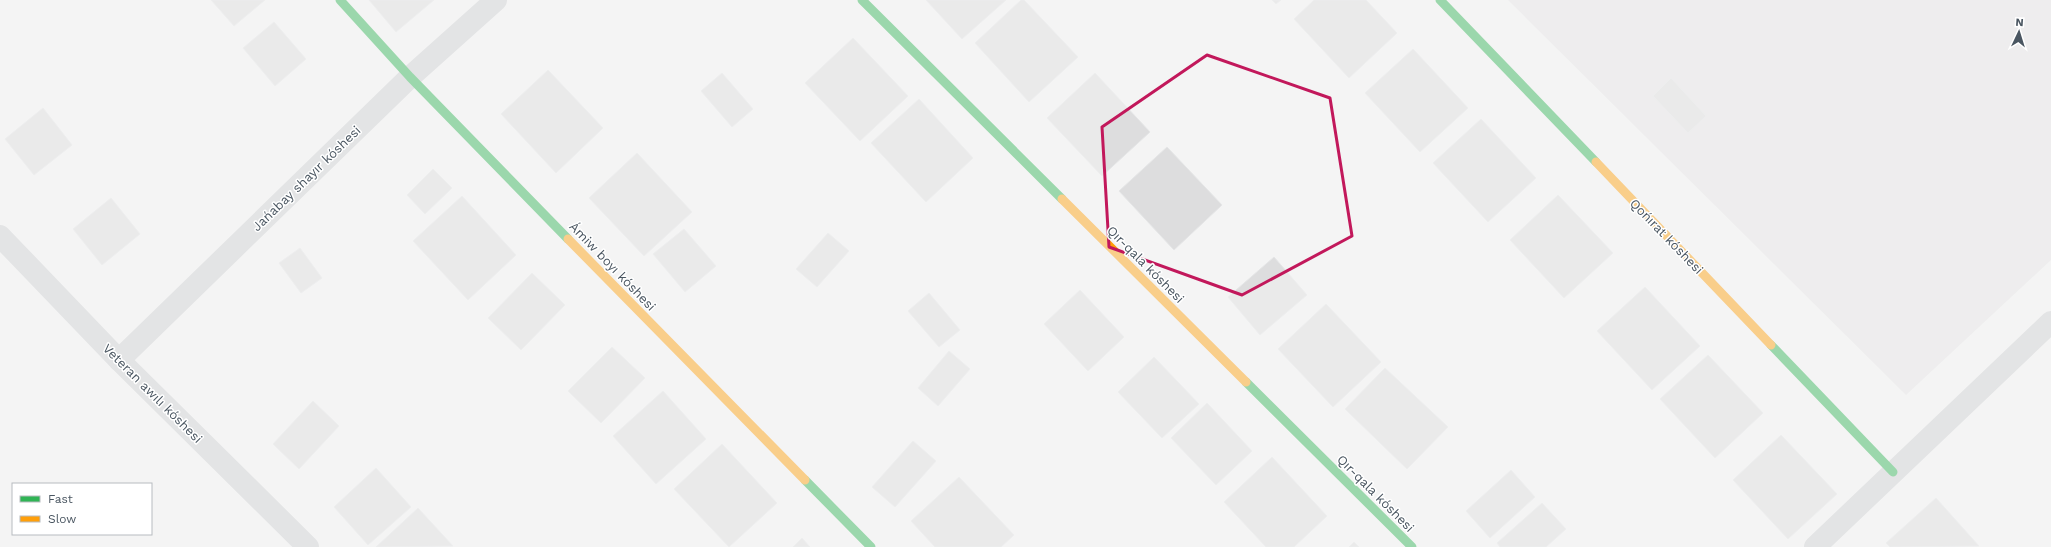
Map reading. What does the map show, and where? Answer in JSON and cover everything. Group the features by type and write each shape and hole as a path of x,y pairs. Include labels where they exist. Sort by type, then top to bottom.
{"street":[{"name":"Ámiw boyı kóshesi","path":"340,0 410,77 871,547"},
{"name":"Jańabay shayır kóshesi","path":"119,360 410,77 496,0"},
{"name":"Qır-qala kóshesi","path":"862,0 1412,547"},
{"name":"Qońırat kóshesi","path":"1440,0 1894,472"},
{"name":"Veteran awılı kóshesi","path":"0,236 119,360 308,547"},
{"path":"1828,543 1894,472 2051,322"}],"highlighted area":[{"path":"1207,55 1330,98 1352,236 1242,295 1109,247 1102,127"}],"shaded area":[{"path":"1508,0 2051,0 2051,260 1906,395"}],"building":[{"path":"211,0 265,0 234,26"},
{"path":"369,0 434,0 396,32"},
{"path":"926,0 1006,0 962,39"},
{"path":"1021,0 1024,0 1078,57 1029,102 975,43"},
{"path":"1272,0 1281,0 1276,4"},
{"path":"1314,0 1366,0 1397,33 1349,78 1294,19"},
{"path":"274,22 306,59 275,86 243,48"},
{"path":"853,38 908,96 860,141 805,83"},
{"path":"1413,49 1468,108 1420,152 1365,93"},
{"path":"548,70 603,128 556,173 501,114"},
{"path":"722,73 753,109 732,127 701,91"},
{"path":"1095,73 1150,132 1102,176 1047,118"},
{"path":"1671,78 1706,116 1688,133 1653,96"},
{"path":"919,99 973,158 926,202 871,143"},
{"path":"43,108 72,145 34,175 5,139"},
{"path":"1481,119 1536,178 1488,222 1433,163"},
{"path":"1167,147 1222,205 1174,250 1119,191"},
{"path":"637,153 692,212 644,256 589,198"},
{"path":"433,169 452,188 425,214 407,195"},
{"path":"1558,195 1613,253 1564,298 1510,240"},
{"path":"462,196 516,255 468,300 413,241"},
{"path":"111,198 140,234 102,265 73,229"},
{"path":"684,229 716,266 685,292 653,254"},
{"path":"828,233 849,251 817,287 796,269"},
{"path":"300,248 322,278 301,293 279,263"},
{"path":"1274,257 1307,295 1260,335 1228,297"},
{"path":"532,273 565,305 521,350 488,318"},
{"path":"1645,287 1700,346 1652,390 1597,331"},
{"path":"1080,290 1124,337 1088,371 1044,324"},
{"path":"929,293 960,330 939,347 908,311"},
{"path":"1326,304 1381,362 1333,407 1278,349"},
{"path":"612,347 645,378 601,423 568,391"},
{"path":"949,351 970,369 938,406 918,388"},
{"path":"1708,355 1763,413 1715,458 1660,399"},
{"path":"1154,357 1199,404 1162,438 1118,392"},
{"path":"1385,368 1448,427 1407,469 1345,409"},
{"path":"663,391 706,439 656,484 613,436"},
{"path":"313,401 339,426 299,469 273,444"},
{"path":"1207,403 1252,451 1216,485 1171,438"},
{"path":"1781,435 1837,494 1788,539 1733,480"},
{"path":"913,441 936,461 895,507 872,487"},
{"path":"722,444 777,503 729,547 674,489"},
{"path":"1272,457 1327,516 1294,547 1266,547 1224,502"},
{"path":"376,468 411,507 368,545 334,507"},
{"path":"1511,470 1535,497 1490,538 1466,511"},
{"path":"959,477 1014,535 1001,547 935,547 911,521"},
{"path":"1936,498 1979,546 1890,547 1886,543"},
{"path":"1542,503 1566,529 1546,547 1500,547 1497,543"},
{"path":"418,508 453,546 376,547"},
{"path":"802,538 810,547 793,547"},
{"path":"1354,542 1359,547 1349,547"}],"traffic: fast":[{"path":"340,0 410,77 568,239"},
{"path":"862,0 1062,199"},
{"path":"1440,0 1596,162"},
{"path":"1771,345 1893,472"},
{"path":"1246,382 1412,547"},
{"path":"805,480 871,547"}],"traffic: slow":[{"path":"1596,162 1771,345"},
{"path":"1062,199 1246,382"},
{"path":"568,239 805,480"}]}
